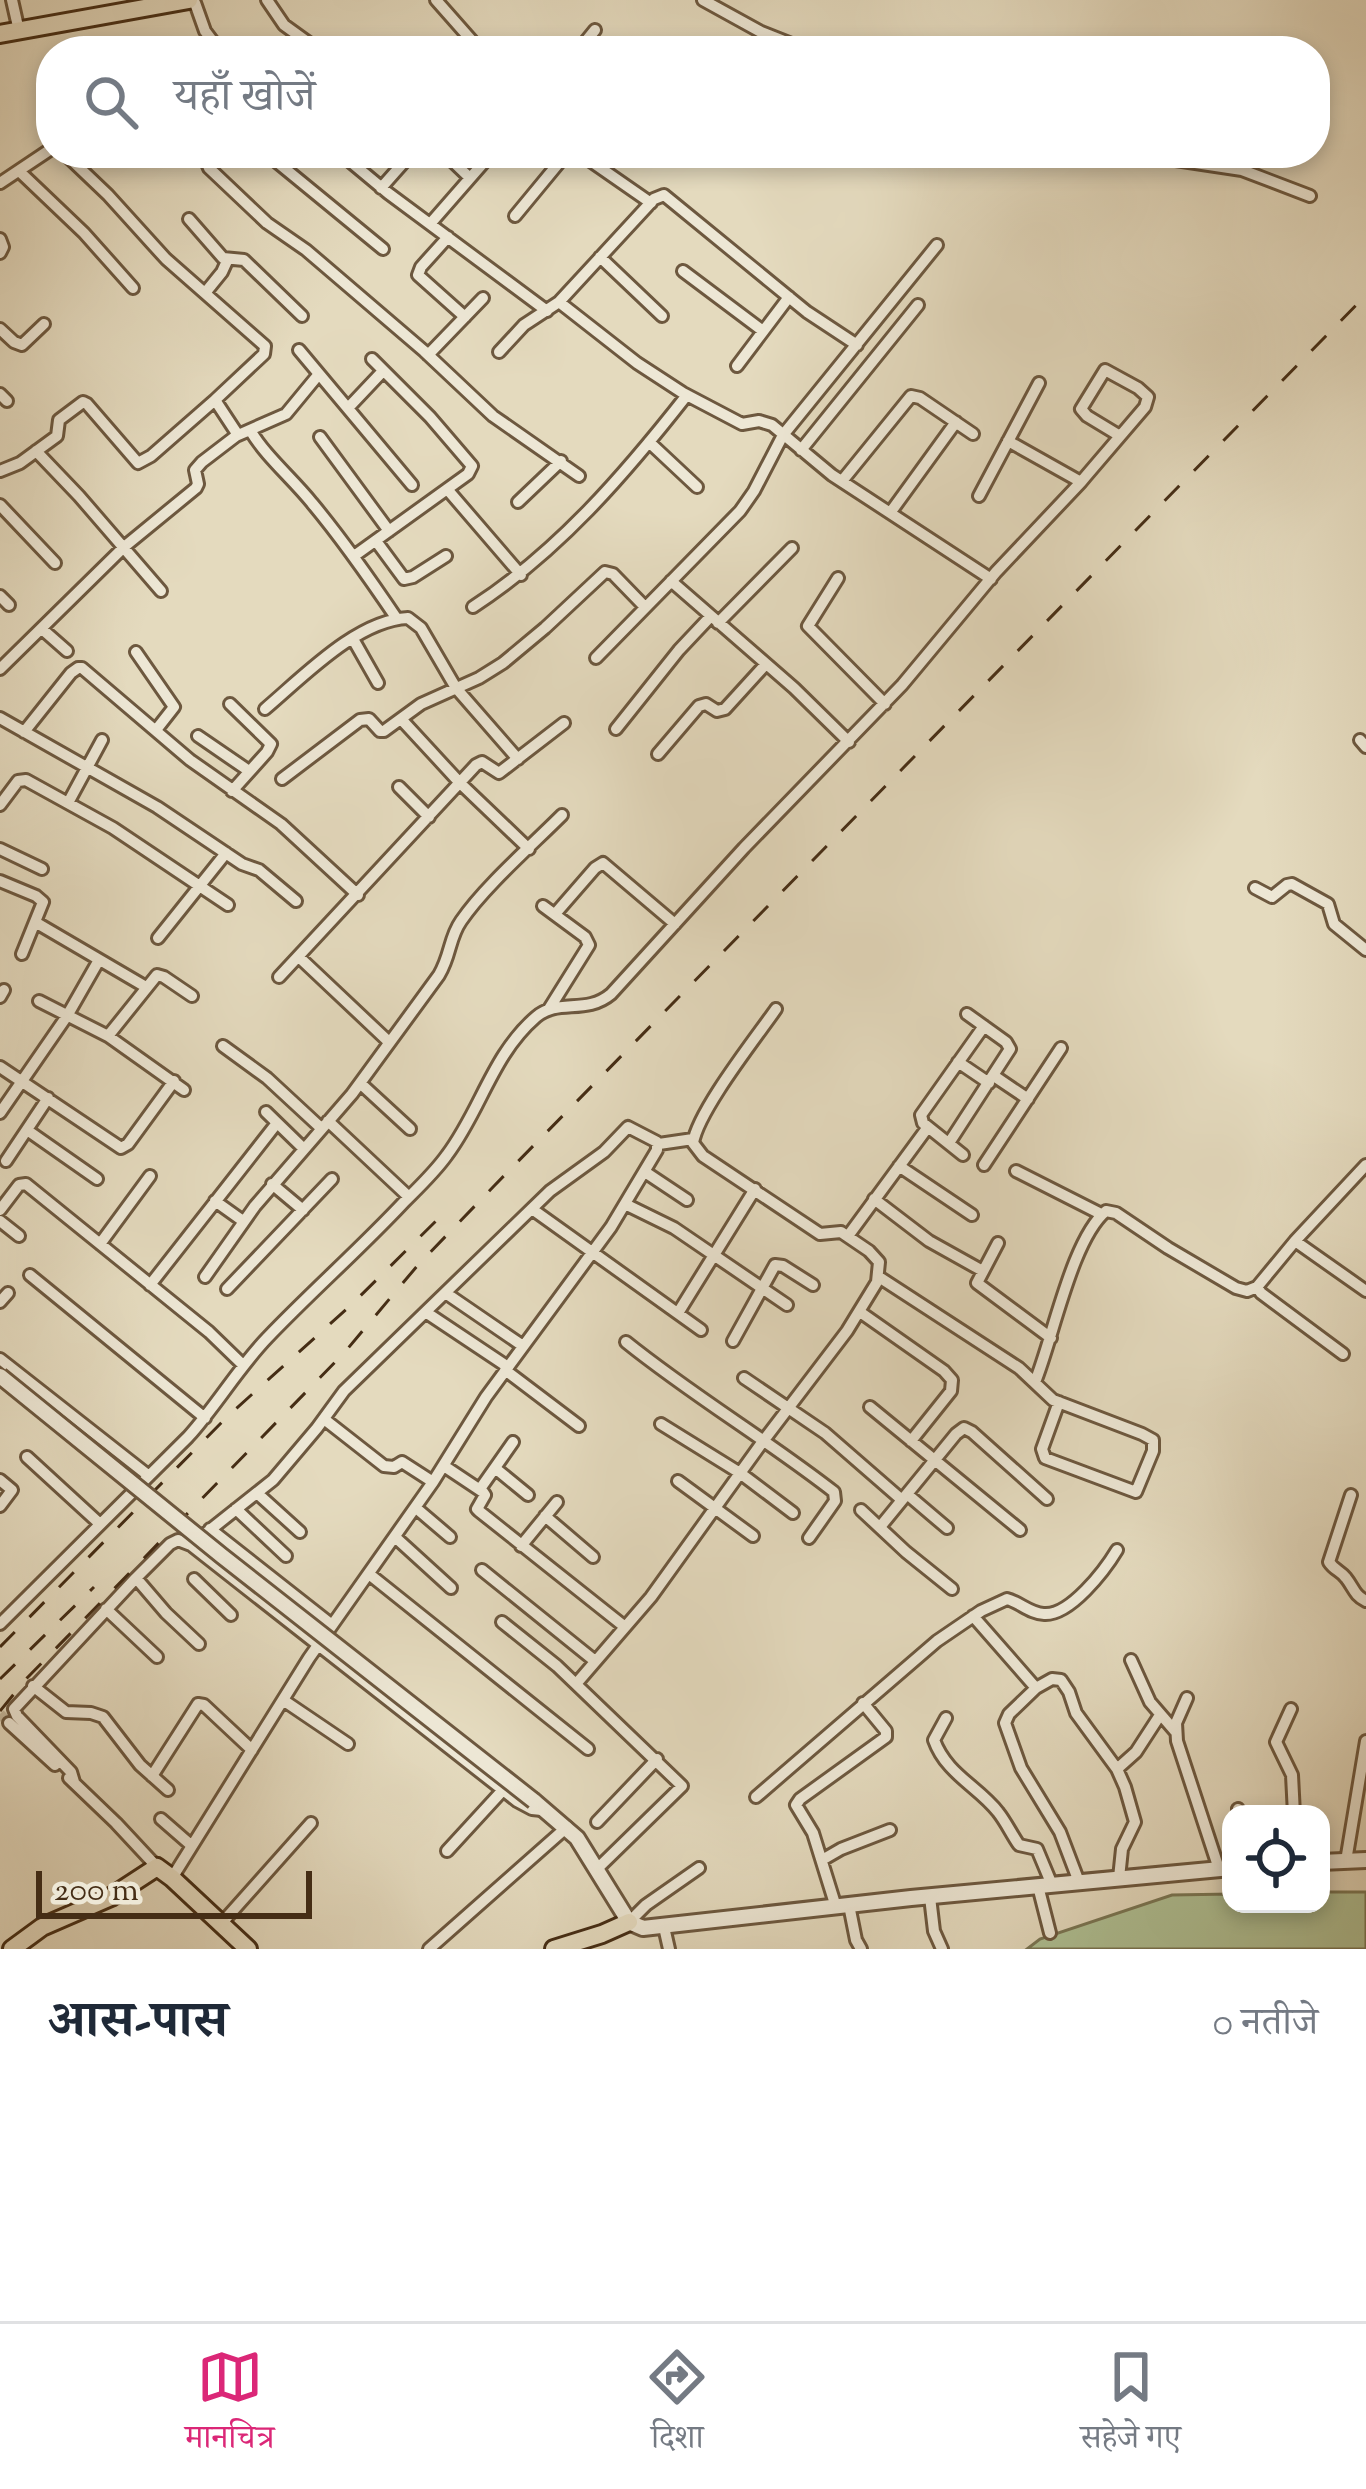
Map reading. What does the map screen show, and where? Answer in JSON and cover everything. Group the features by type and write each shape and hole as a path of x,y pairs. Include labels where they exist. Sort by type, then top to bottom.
{"main road":[{"path":"0,34 192,0"},
{"path":"12,1949 28,1935 164,1872 248,1949"},
{"path":"554,1949 629,1922"}],"street":[{"path":"12,0 19,31"},
{"path":"192,0 209,36"},
{"path":"267,0 284,25 299,36"},
{"path":"436,0 464,36"},
{"path":"703,0 770,36"},
{"path":"591,36 596,30"},
{"path":"10,177 36,159"},
{"path":"0,165 80,229 133,288"},
{"path":"0,471 57,436 59,420 83,402 133,460 141,463 266,350 166,260 80,168"},
{"path":"210,168 267,223 306,250 493,416 579,476"},
{"path":"284,168 382,249"},
{"path":"358,168 547,311"},
{"path":"382,188 399,168"},
{"path":"460,168 470,178"},
{"path":"430,224 479,168"},
{"path":"514,216 554,168"},
{"path":"601,168 651,203"},
{"path":"1229,168 1310,196"},
{"path":"500,352 524,325 560,302 659,196 669,198 789,297 857,344"},
{"path":"189,220 216,252 227,261 244,260 302,316"},
{"path":"448,237 418,275 465,317"},
{"path":"0,239 0,253"},
{"path":"596,658 748,500 783,435 937,245"},
{"path":"600,257 662,316"},
{"path":"205,293 227,261"},
{"path":"683,271 764,331"},
{"path":"737,366 789,297"},
{"path":"428,356 483,298"},
{"path":"560,302 638,363 733,422 766,422 842,482 991,579"},
{"path":"802,450 918,305"},
{"path":"0,329 22,345 44,324"},
{"path":"299,350 412,485"},
{"path":"355,556 471,470 470,461 372,359"},
{"path":"549,1009 604,1000 885,704 1081,482 1120,436 1145,406 1148,397 1105,370 1081,409 1120,436"},
{"path":"349,407 383,371"},
{"path":"0,669 124,547 196,488 197,466 244,432 286,414 319,374"},
{"path":"979,496 1039,383"},
{"path":"473,607 559,540 687,395"},
{"path":"842,482 910,396 973,434"},
{"path":"214,400 294,481 355,556 397,619"},
{"path":"890,513 956,422"},
{"path":"320,437 389,531"},
{"path":"1008,441 1081,482"},
{"path":"649,442 697,487"},
{"path":"36,452 161,591"},
{"path":"518,502 561,461"},
{"path":"447,489 521,574"},
{"path":"0,505 56,563"},
{"path":"376,541 404,579 446,556"},
{"path":"616,729 679,650 792,548"},
{"path":"283,779 360,719 369,719 380,731 428,700 493,670 605,572 613,574 644,607"},
{"path":"838,578 808,626 885,704"},
{"path":"671,581 849,742"},
{"path":"265,709 353,639 374,626 408,618 417,623 457,688 518,759"},
{"path":"42,629 67,651"},
{"path":"353,639 378,683"},
{"path":"136,652 174,707 155,730"},
{"path":"658,754 699,706 725,709 766,664"},
{"path":"24,732 78,668 281,824 358,895"},
{"path":"230,704 271,744 232,790"},
{"path":"0,718 158,807 242,864 259,870 296,902"},
{"path":"401,719 529,849"},
{"path":"279,977 479,762 499,773 564,723"},
{"path":"198,736 249,771"},
{"path":"68,803 102,740"},
{"path":"0,778 13,786"},
{"path":"0,806 13,786 26,780 113,828 228,904"},
{"path":"399,787 429,817"},
{"path":"205,1277 272,1184 360,1083 446,964 459,924 562,815"},
{"path":"0,849 42,869"},
{"path":"158,938 226,853"},
{"path":"555,914 603,863 675,924"},
{"path":"0,881 40,899 42,907 22,954"},
{"path":"1255,888 1272,897 1292,884 1323,900 1338,928 1366,950"},
{"path":"0,1624 205,1418 243,1365 449,1153 503,1053 549,1009 590,945 543,906"},
{"path":"35,922 146,987"},
{"path":"300,958 389,1042"},
{"path":"0,1113 99,960"},
{"path":"108,1036 154,977 160,975 193,997"},
{"path":"0,1067 121,1148 179,1086 108,1036 39,1001"},
{"path":"693,1139 776,1009"},
{"path":"949,1143 1010,1049 967,1014"},
{"path":"963,1155 921,1115 984,1026"},
{"path":"223,1046 409,1197"},
{"path":"984,1165 1061,1048"},
{"path":"958,1062 1028,1099"},
{"path":"360,1083 410,1129"},
{"path":"6,1161 48,1098"},
{"path":"266,1112 303,1148"},
{"path":"150,1285 277,1123"},
{"path":"848,1236 928,1126"},
{"path":"191,1545 273,1480 351,1384 563,1180 604,1152 628,1127 658,1144"},
{"path":"27,1130 97,1179"},
{"path":"658,1144 693,1139"},
{"path":"576,1684 651,1597 860,1312 880,1277 876,1258 848,1236 838,1231 820,1234 699,1153 693,1139"},
{"path":"9,1723 164,1872 193,1846 318,1646 523,1346 593,1252 658,1144"},
{"path":"1035,1382 1067,1283 1101,1214 1116,1213 1247,1291 1257,1288 1366,1165"},
{"path":"899,1166 972,1215"},
{"path":"645,1172 687,1200"},
{"path":"1016,1172 1101,1214"},
{"path":"100,1244 150,1176"},
{"path":"227,1289 332,1179"},
{"path":"0,1210 24,1183 209,1332 243,1365"},
{"path":"272,1184 303,1210"},
{"path":"678,1313 755,1189"},
{"path":"874,1199 929,1241 981,1270"},
{"path":"215,1201 243,1221"},
{"path":"625,1204 674,1228 788,1305"},
{"path":"532,1209 701,1330"},
{"path":"0,1221 19,1236"},
{"path":"1294,1241 1366,1291"},
{"path":"998,1243 977,1279 979,1287 1051,1338"},
{"path":"733,1340 772,1268 779,1264 813,1286"},
{"path":"30,1275 205,1418"},
{"path":"880,1277 963,1330 1047,1396 1153,1440 1154,1451 1136,1492 1045,1457 1042,1449 1059,1402"},
{"path":"1257,1288 1343,1354"},
{"path":"447,1294 523,1346"},
{"path":"860,1312 952,1380 951,1390 911,1441"},
{"path":"427,1313 579,1426"},
{"path":"626,1342 834,1492 835,1501 809,1538"},
{"path":"0,1359 148,1476"},
{"path":"0,1376 567,1827 629,1922 643,1928 1222,1868"},
{"path":"744,1378 789,1406 947,1528"},
{"path":"871,1407 1020,1530"},
{"path":"324,1419 384,1466 402,1462 433,1482"},
{"path":"661,1424 793,1513"},
{"path":"880,1527 960,1430 968,1429 1047,1499"},
{"path":"480,1489 513,1442"},
{"path":"27,1457 100,1524"},
{"path":"444,1466 485,1495 477,1509 625,1627"},
{"path":"495,1468 528,1495"},
{"path":"0,1480 12,1490 0,1506"},
{"path":"678,1481 753,1536"},
{"path":"258,1494 300,1532"},
{"path":"1352,1495 1329,1562 1346,1577 1354,1594 1366,1601"},
{"path":"521,1546 557,1502"},
{"path":"416,1508 451,1538"},
{"path":"236,1509 286,1556"},
{"path":"861,1510 952,1589"},
{"path":"545,1516 593,1556"},
{"path":"210,1529 332,1625"},
{"path":"395,1538 452,1588"},
{"path":"74,1783 71,1772 14,1712 16,1706 174,1541 191,1545 526,1807 540,1805"},
{"path":"756,1797 910,1662 973,1616 1007,1599 1050,1614 1094,1582 1117,1550"},
{"path":"482,1570 595,1661"},
{"path":"369,1574 588,1749"},
{"path":"136,1578 199,1644"},
{"path":"194,1579 231,1615"},
{"path":"219,1602 238,1582"},
{"path":"106,1610 158,1658"},
{"path":"973,1616 1036,1688"},
{"path":"502,1622 576,1684 682,1786 596,1870"},
{"path":"1131,1660 1160,1714 1175,1731"},
{"path":"1079,1882 1060,1832 1021,1768 1005,1727 1009,1714 1052,1679 1061,1680 1078,1718 1117,1768 1125,1786 1135,1822 1122,1849 1119,1878"},
{"path":"33,1686 66,1712 103,1717 168,1790"},
{"path":"1187,1698 1175,1731 1179,1751 1222,1860"},
{"path":"284,1700 348,1744"},
{"path":"152,1776 190,1712 201,1703 252,1750"},
{"path":"861,1949 810,1826 796,1805 886,1738 886,1731 863,1703"},
{"path":"1291,1709 1276,1742 1292,1774 1294,1805"},
{"path":"1117,1768 1141,1746 1160,1714"},
{"path":"946,1718 934,1741 937,1749 998,1812 1019,1845 1037,1849 1051,1933"},
{"path":"1346,1861 1366,1741"},
{"path":"597,1822 657,1759"},
{"path":"447,1851 503,1790"},
{"path":"161,1819 193,1846"},
{"path":"221,1924 310,1823"},
{"path":"429,1949 567,1827"},
{"path":"822,1860 890,1831"},
{"path":"1330,1862 1366,1860"},
{"path":"629,1922 646,1904 699,1868"},
{"path":"930,1897 934,1931 942,1949"},
{"path":"664,1927 669,1949"},
{"path":"28,1935 42,1949"}],"green space":[{"path":"1330,1892 1366,1892 1366,1949 1027,1949 1040,1939 1172,1895 1222,1894 1222,1913 1330,1913"}],"tunnel":[{"path":"0,1714 9,1723"}],"railway":[{"path":"0,1711 344,1353 418,1265 494,1186 1366,295"},
{"path":"0,1647 229,1415 437,1220"},
{"path":"0,1679 94,1587"}]}
